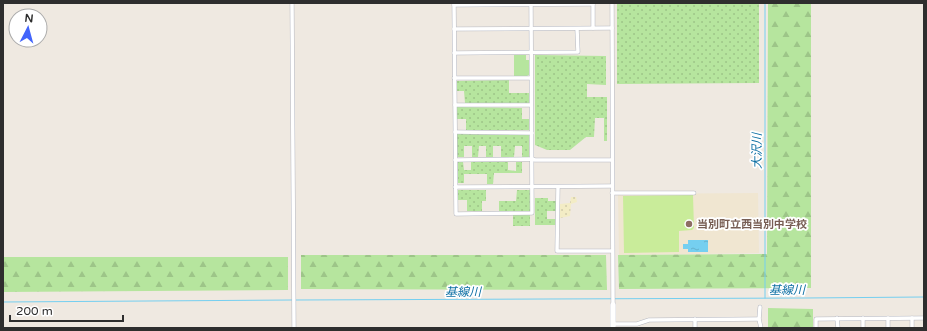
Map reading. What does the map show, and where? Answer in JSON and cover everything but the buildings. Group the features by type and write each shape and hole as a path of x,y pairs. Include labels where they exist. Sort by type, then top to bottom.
{"street":[{"path":"292,3 294,328"},
{"path":"612,3 612,326 637,324 649,320 759,319"},
{"path":"531,4 532,213 456,214 454,4 531,4 593,4 593,28"},
{"path":"454,53 578,52 577,28"},
{"path":"454,29 612,28"},
{"path":"454,78 531,78"},
{"path":"455,106 531,105"},
{"path":"455,132 532,132"},
{"path":"455,160 612,160"},
{"path":"455,187 612,186"},
{"path":"558,187 557,251 612,251"},
{"path":"612,193 694,193"},
{"path":"760,306 759,319 761,328"},
{"path":"838,318 838,328"},
{"path":"862,318 863,328"},
{"path":"888,318 888,328"},
{"path":"912,318 912,328"},
{"path":"816,328 816,319 924,318"},
{"path":"695,319 695,328"}],"shaded area":[{"name":"当別町立西当別中学校","path":"758,193 759,253 619,255 618,194"}],"green space":[{"path":"617,3 759,3 759,83 617,84"},
{"path":"768,3 811,3 811,288 619,289 618,255 767,254"},
{"path":"514,55 526,55 526,60 529,60 529,75 514,76"},
{"path":"535,55 606,56 606,85 587,84 587,97 607,97 607,141 604,141 604,118 595,118 594,137 586,137 570,150 547,150 535,145"},
{"path":"509,80 509,93 529,93 529,103 465,103 464,91 457,91 457,81"},
{"path":"457,107 522,108 522,119 529,119 529,130 466,130 466,119 457,119"},
{"path":"457,134 529,135 529,157 522,157 522,146 515,146 514,157 501,157 501,146 493,146 493,157 486,157 486,146 479,146 478,157 472,157 472,146 464,146 464,157 457,157"},
{"path":"458,162 463,162 464,170 471,170 471,162 508,162 508,170 516,171 516,162 522,162 522,173 494,173 493,184 487,184 487,174 464,174 464,183 458,183"},
{"path":"458,190 486,190 486,201 482,201 482,211 467,211 467,200 458,200"},
{"path":"517,190 530,190 530,211 499,211 499,201 516,201"},
{"path":"693,195 694,228 692,230 679,231 679,252 624,253 623,196"},
{"path":"535,198 548,198 548,201 556,201 556,211 547,211 547,219 556,219 556,225 535,225"},
{"path":"513,215 530,215 530,226 513,226"},
{"path":"301,255 606,255 607,290 301,289"},
{"path":"3,257 288,257 288,290 3,292"},
{"path":"768,308 813,309 813,328 768,328"}],"sand":[{"path":"571,197 576,197 577,202 571,204 570,216 560,218 560,204 570,203"}],"water":[{"path":"688,240 708,240 708,252 688,252 688,249 683,249 683,244 688,244"}],"waterway":[{"name":"大沢川","path":"765,3 765,298"},
{"name":"基線川","path":"296,300 924,297"},
{"name":"基線川","path":"3,302 292,300"}],"place":[{"name":"当別町立西当別中学校","path":"689,224"}]}
